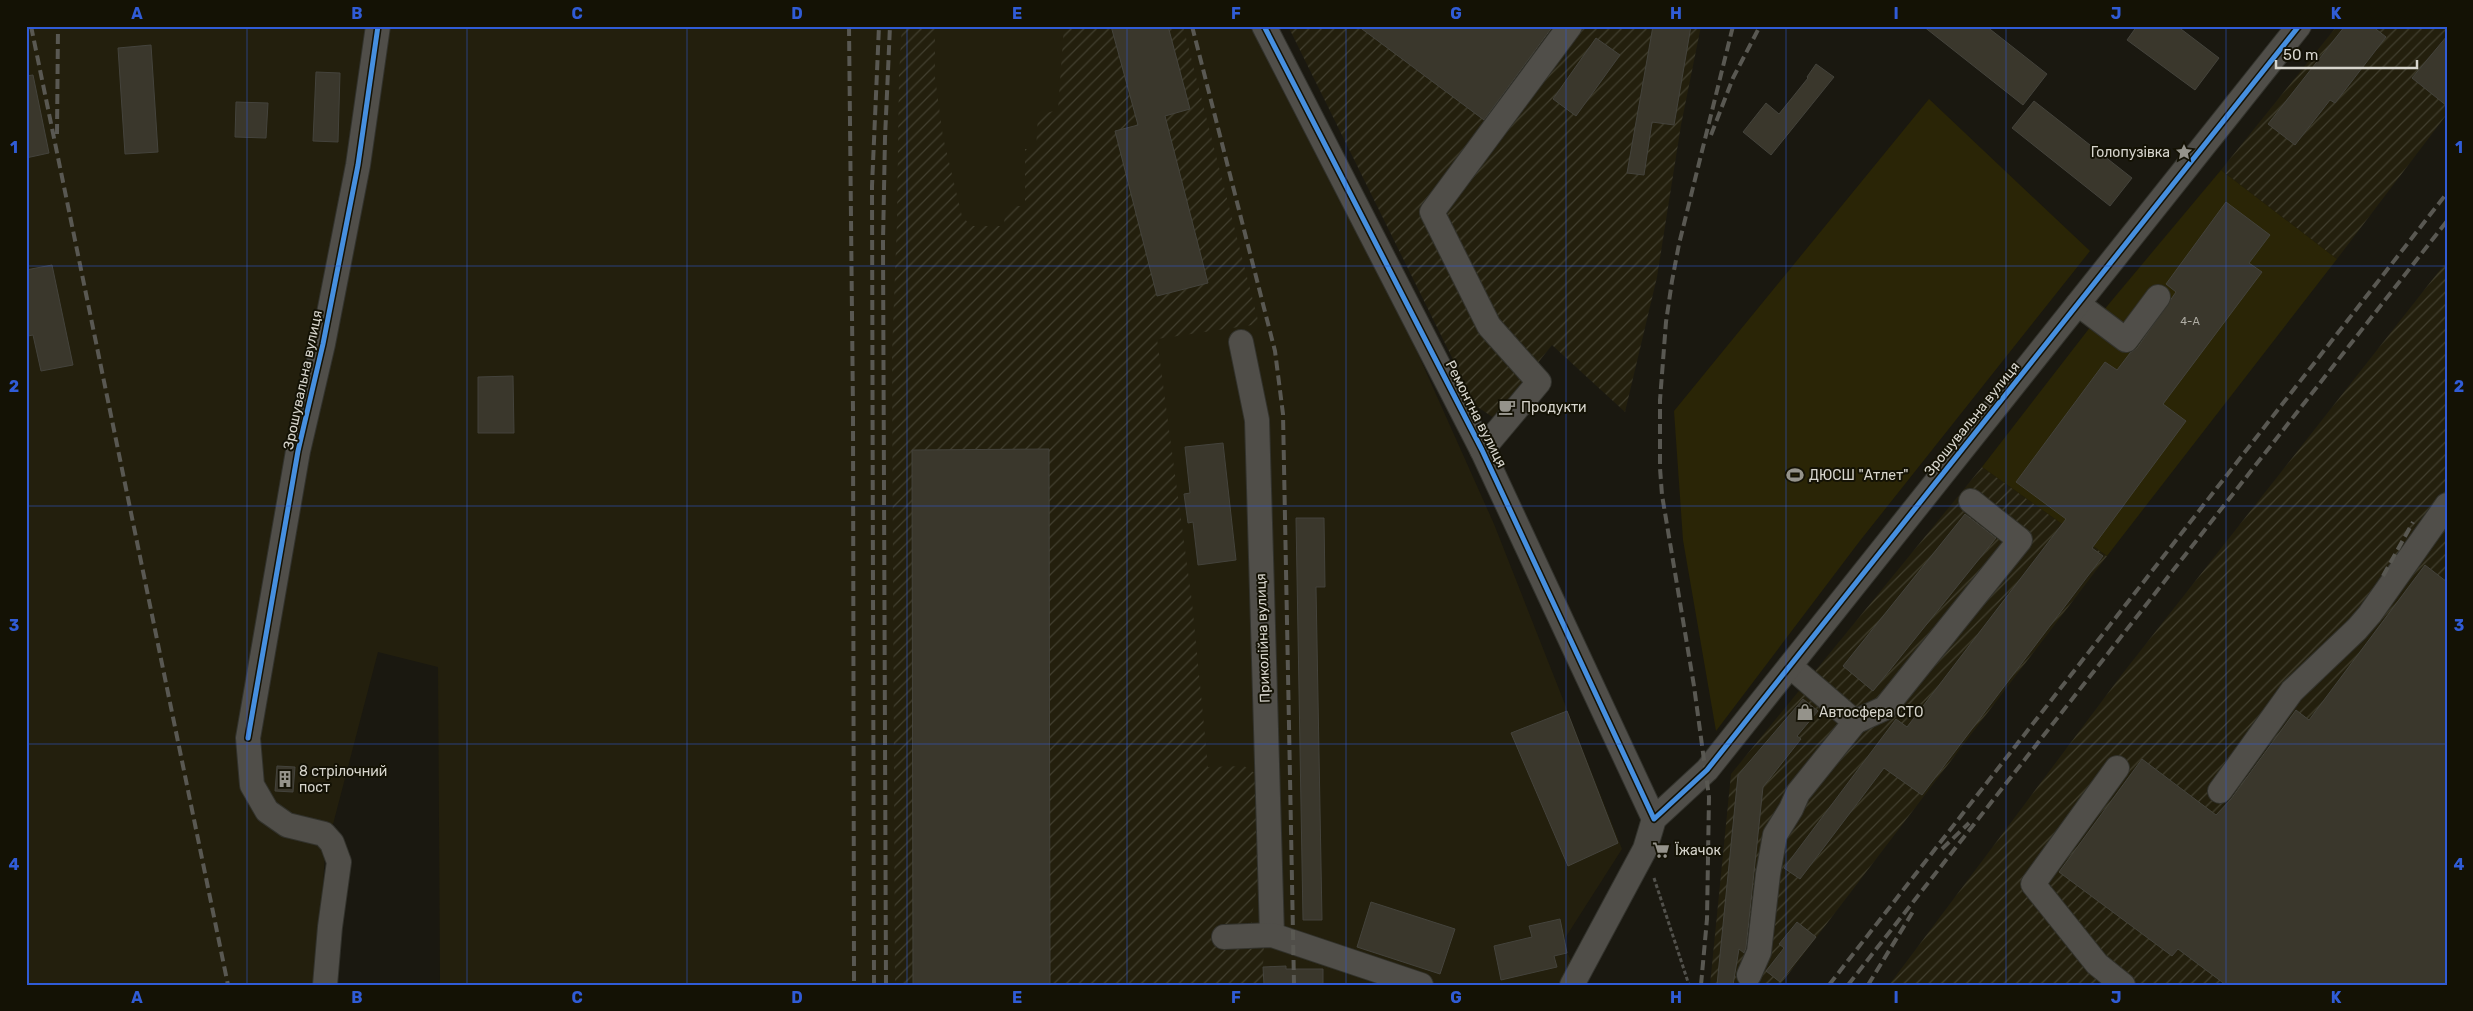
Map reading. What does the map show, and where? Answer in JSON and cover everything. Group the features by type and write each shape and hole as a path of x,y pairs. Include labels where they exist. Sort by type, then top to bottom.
{"street":[{"name":"Зрошувальна вулиця","path":"326,985 330,927 339,862 332,843 324,834 287,825 268,811 252,785 248,738 298,451 323,344 358,166 378,26"},
{"name":"Ремонтна вулиця","path":"1264,26 1482,450 1654,819"},
{"path":"1482,450 1539,382 1489,326 1432,212 1570,26"},
{"name":"Зрошувальна вулиця","path":"1572,985 1644,849 1654,819 1707,770 2298,27"},
{"path":"2078,304 2126,340 2158,297"},
{"name":"Приколійна вулиця","path":"1240,342 1257,420 1272,935"},
{"path":"1748,975 1759,952 1768,874 1775,835 1791,809 1798,793 1856,722 1885,708 2020,540 1971,502"},
{"path":"2220,791 2292,691 2357,629 2370,614 2447,505"},
{"path":"1790,666 1856,722"},
{"path":"2118,768 2033,884 2097,964 2124,985"},
{"path":"1224,937 1272,935 1421,985"}],"path":[{"path":"1644,849 1689,985"}],"shaded area":[{"path":"26,26 1252,26 1414,345 1494,524 1622,849 1562,943 1572,962 1558,985 440,985 438,667 378,652 325,855 316,985 26,985"},
{"path":"902,26 935,26 935,77 943,137 962,216 971,226 1004,226 1005,211 1015,206 1025,206 1025,149 1036,149 1038,115 1058,110 1064,26 1183,26 1259,324 1157,339 1192,602 1208,767 1244,766 1256,774 1259,876 1251,921 1264,945 1263,966 1286,966 1286,985 895,985 892,354 897,221 899,75"},
{"path":"1288,26 1701,26 1681,125 1657,277 1625,412 1552,345 1494,418 1476,406"},
{"path":"2337,26 2447,26 2447,114 2337,259 2221,170"},
{"name":"ДЮСШ \"Атлет\"","path":"1929,99 2090,251 1859,542 1716,731 1683,540 1674,411"},
{"path":"2221,170 2337,259 2107,556 1982,467 2098,317"},
{"path":"2447,261 2447,985 1889,985 2123,673"},
{"path":"1982,467 2107,556 1780,985 1710,985 1731,774"}],"building":[{"path":"1111,26 1168,26 1190,109 1165,116 1208,283 1157,296 1115,131 1138,125"},
{"path":"1358,26 1553,26 1484,120"},
{"path":"1653,26 1691,26 1674,125 1652,122 1644,175 1627,173"},
{"path":"1923,26 1986,26 2047,74 2023,105"},
{"path":"2137,26 2177,26 2219,58 2195,90 2127,40"},
{"path":"2345,26 2372,26 2386,37 2335,103 2330,100 2295,145 2268,124"},
{"path":"2447,36 2447,106 2412,78"},
{"path":"1596,38 1620,55 1576,116 1553,99"},
{"path":"151,45 158,152 125,154 118,48"},
{"path":"1816,64 1834,77 1771,155 1743,132 1766,103 1779,114 1808,78"},
{"path":"316,72 340,73 338,142 313,141"},
{"path":"33,75 49,153 26,158 26,76"},
{"path":"2034,101 2132,178 2110,206 2012,128"},
{"path":"236,102 268,103 266,138 235,137"},
{"path":"2226,202 2270,235 2249,263 2262,272 2163,404 2186,421 2092,548 2103,556 1922,795 1884,768 1800,879 1784,868 1896,719 1907,727 2066,519 2016,482 2105,362 2117,370 2130,353 2137,348 2176,292 2166,284"},
{"path":"52,265 73,365 41,371 33,335 28,336 26,328 26,270"},
{"path":"513,376 514,433 478,433 478,377"},
{"path":"1223,443 1236,560 1198,565 1193,522 1188,523 1184,494 1190,493 1185,447"},
{"path":"1049,449 1050,985 913,985 912,450"},
{"path":"1965,514 1996,538 1873,691 1843,666"},
{"path":"1296,518 1324,518 1325,587 1316,587 1322,920 1303,920"},
{"path":"2425,565 2447,582 2447,985 2226,985 2178,949 2172,956 2059,872 2142,759 2216,815 2231,799 2296,710 2309,720"},
{"path":"1803,699 1818,711 1797,736 1801,739 1763,787 1746,948 1744,953 1739,949 1733,985 1717,985 1738,775"},
{"path":"1567,711 1618,843 1568,866 1511,733"},
{"name":"8 стрілочний пост","path":"277,766 295,767 293,792 275,791"},
{"path":"1371,902 1455,929 1440,974 1357,947"},
{"path":"1560,919 1567,953 1554,956 1557,967 1501,980 1494,946 1532,937 1529,926"},
{"path":"1797,922 1816,937 1780,982 1766,971 1784,948 1779,944"},
{"path":"1286,966 1286,969 1323,969 1323,985 1264,985 1263,967"}],"railway":[{"path":"31,26 228,985"},
{"path":"57,134 58,26"},
{"path":"849,26 853,410 854,985"},
{"path":"874,985 872,186 879,26"},
{"path":"886,985 883,242 890,26"},
{"path":"1192,26 1275,351 1283,414 1294,985"},
{"path":"1701,985 1707,919 1709,797 1694,686 1662,495 1660,400 1666,322 1679,244 1733,26"},
{"path":"1711,135 1733,78 1760,26"},
{"path":"1829,985 2447,193"},
{"path":"1848,985 2447,221"},
{"path":"2383,576 2413,522"},
{"path":"1942,849 1969,823"},
{"path":"1868,985 1914,910"}],"cycle path":[{"path":"248,738 298,451 323,344 358,165 378,26"},
{"path":"1264,26 1482,450 1654,819 1707,770 2299,26"}],"place":[{"name":"Голопузівка","path":"2184,152"},
{"name":"Продукти","path":"1507,407"},
{"name":"ДЮСШ \"Атлет\"","path":"1795,475"},
{"name":"Автосфера СТО","path":"1805,712"},
{"name":"8 стрілочний пост","path":"285,779"},
{"name":"Їжачок","path":"1661,850"}]}
